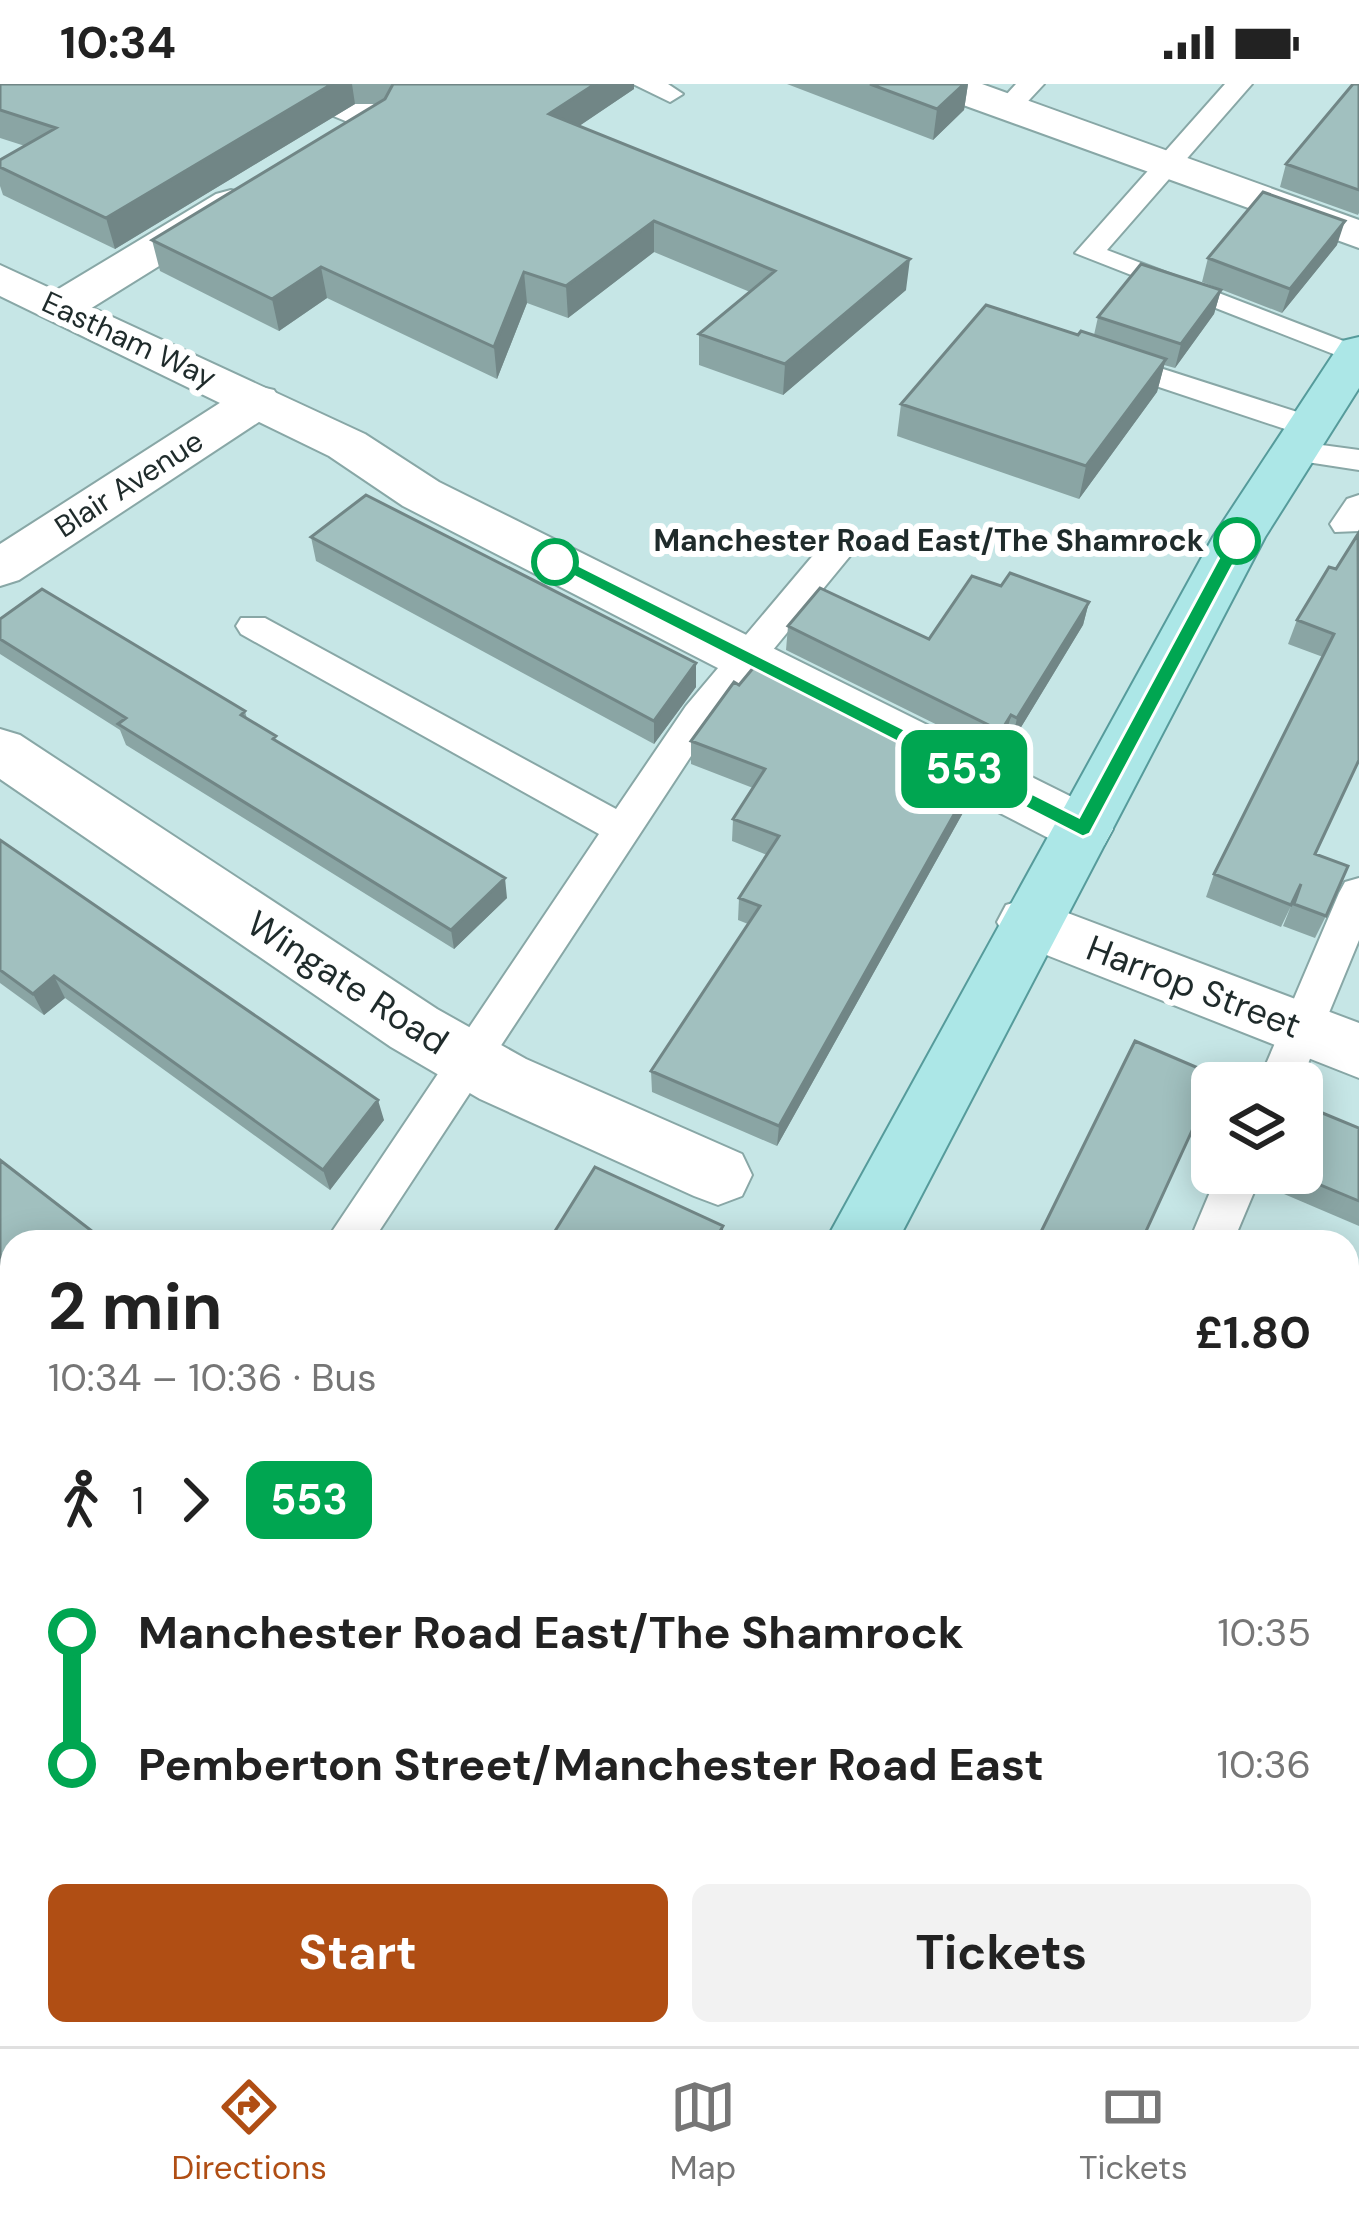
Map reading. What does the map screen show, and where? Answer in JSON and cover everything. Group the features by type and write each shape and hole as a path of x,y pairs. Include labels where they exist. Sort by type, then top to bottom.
{"main road":[{"path":"866,1230 1239,537 1358,354"}],"street":[{"path":"944,84 1019,96 1168,166 1359,235"},
{"path":"61,308 274,176"},
{"name":"Eastham Way","path":"0,279 346,445 421,494 1083,829"},
{"name":"Blair Avenue","path":"0,568 257,401"},
{"name":"Wingate Road","path":"0,750 414,1028 470,1060 718,1175"},
{"name":"Harrop Street","path":"1028,922 1313,1054"}],"lane":[{"path":"1239,84 1089,253 1358,354"},
{"path":"1082,352 1359,460"},
{"path":"355,1230 699,715 838,548"},
{"path":"254,626 623,830"},
{"path":"1313,1054 1359,893"},
{"path":"1216,1230 1231,1194"}],"building":[{"path":"0,84 332,84 106,218 0,167 0,160 56,128 0,110"},
{"path":"393,84 595,84 549,114 910,259 785,364 699,334 775,271 654,221 566,286 524,272 494,347 321,267 272,299 152,240 385,99"},
{"path":"870,84 964,84 937,109"},
{"path":"1353,84 1359,84 1359,190 1286,164"},
{"path":"1263,192 1345,221 1290,289 1208,258"},
{"path":"1141,264 1221,290 1181,344 1098,317"},
{"path":"986,305 1166,359 1086,466 901,404"},
{"path":"366,495 696,663 654,721 311,537"},
{"path":"1358,534 1359,760 1315,854 1348,866 1326,916 1294,904 1301,884 1291,905 1214,874 1334,634 1297,620 1329,567 1336,569"},
{"path":"1010,573 1089,602 1017,718 1011,715 1001,731 788,626 820,588 929,639 972,576 1001,586"},
{"path":"42,589 245,711 241,715 276,736 273,739 505,878 451,930 118,724 126,718 0,639 0,619"},
{"path":"754,667 974,779 779,1126 651,1071 760,906 739,898 779,836 733,819 765,769 691,741 734,682 739,685"},
{"path":"0,840 378,1100 323,1170 54,976 33,994 0,970"},
{"path":"1135,1041 1191,1065 1191,1133 1146,1230 1042,1230"},
{"path":"1323,1113 1359,1128 1359,1201 1323,1186"},
{"path":"0,1160 90,1230 0,1230"},
{"path":"595,1167 723,1226 721,1230 556,1230"}],"bus line":[{"name":"553","path":"555,562 1083,829 1237,541"}],"place":[{"name":"Manchester Road East/The Shamrock","path":"1237,541"}]}
